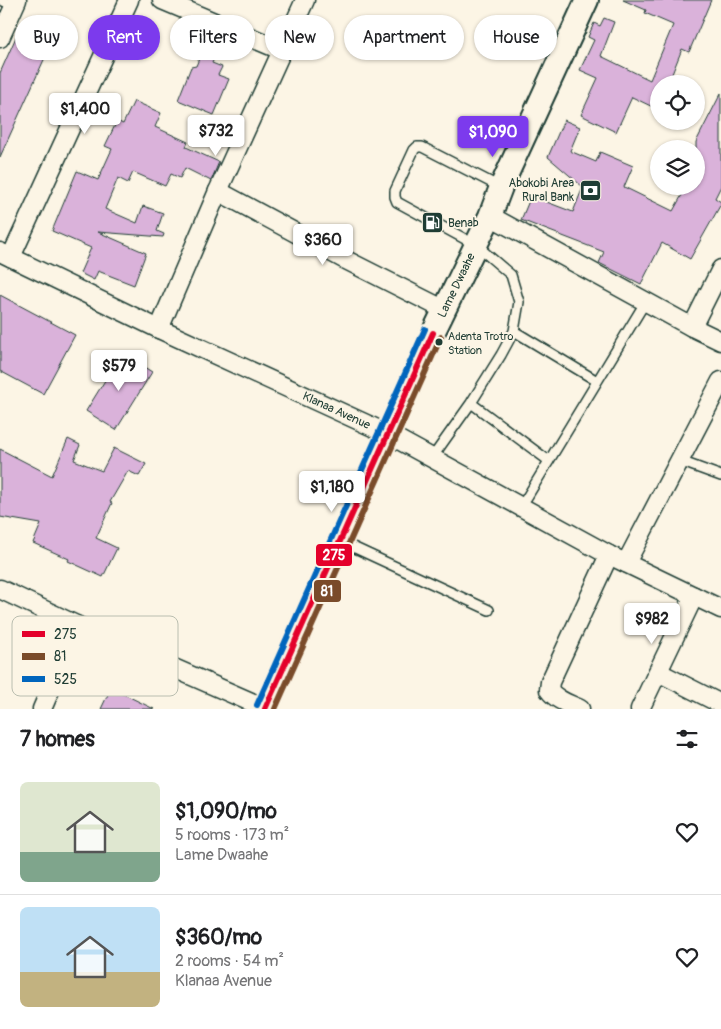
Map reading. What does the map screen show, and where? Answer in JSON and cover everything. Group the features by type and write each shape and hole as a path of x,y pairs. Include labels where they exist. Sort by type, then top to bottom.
{"street":[{"path":"6,255 129,0"},
{"path":"162,0 265,44"},
{"path":"298,15 305,0"},
{"name":"Lame Dwaahe","path":"266,709 444,310 490,216 500,187 587,0"},
{"path":"0,38 11,2"},
{"path":"159,329 218,191 278,60"},
{"path":"218,191 444,310"},
{"path":"490,216 721,341"},
{"name":"Klanaa Avenue","path":"6,255 159,329 388,434 609,555 721,609"},
{"path":"692,327 721,269"},
{"path":"626,563 721,381"},
{"path":"580,709 558,699 552,694 549,690 550,682 609,555"},
{"path":"0,589 57,616"},
{"path":"640,709 694,596"},
{"path":"178,670 266,709"},
{"path":"658,672 721,704"},
{"path":"42,709 48,696"}],"lane":[{"path":"432,458 471,403 501,355 514,331 519,302 511,275 476,245 397,202 394,198 395,191 417,147 422,147 500,187"},
{"path":"521,507 646,301"},
{"path":"514,331 597,381"},
{"path":"471,403 549,461"},
{"path":"680,461 721,476"},
{"path":"340,541 489,610"}],"building":[{"path":"623,0 711,0 689,52 682,49 672,75 652,75 673,25 645,13 646,10"},
{"path":"604,18 614,22 601,56 650,80 650,106 632,97 616,132 581,115 598,78 580,70 594,40 588,37 594,23 600,26"},
{"path":"15,39 15,60 44,60 0,157 0,73"},
{"path":"198,60 213,60 212,63 222,67 218,75 229,79 214,115 178,100 191,67 196,66"},
{"path":"721,93 721,186 715,198 721,204 690,259 662,243 641,284 599,263 604,252 521,220 531,196 573,212 583,187 548,157 564,120 580,127 570,151 596,162 600,152 633,166 624,187 673,211 682,195 705,195 705,140 697,140 702,130 705,130 705,124"},
{"path":"134,101 161,113 155,127 188,142 186,147 219,162 211,181 185,168 180,178 171,174 165,186 133,172 128,183 118,178 105,209 137,223 143,206 163,213 157,231 164,234 163,237 98,232 146,253 134,285 98,271 94,280 80,273 91,248 52,231 77,171 98,180 112,149 105,146 117,121 123,124"},
{"path":"0,295 75,335 43,394 0,371"},
{"path":"122,353 152,372 116,430 86,411"},
{"path":"68,439 80,445 74,460 102,471 114,448 146,464 139,476 128,471 110,502 112,503 96,538 117,548 103,577 33,543 41,524 0,517 0,449 52,476"},
{"path":"107,696 127,696 154,709 101,709"}],"transit line":[{"name":"525","path":"257,705 425,329"},
{"name":"275","path":"265,709 433,333"},
{"name":"81","path":"275,709 441,337"}],"place":[{"name":"Abokobi Area Rural Bank","path":"590,190"},
{"name":"Benab","path":"432,223"},
{"name":"Adenta Trotro Station","path":"439,342"}]}
